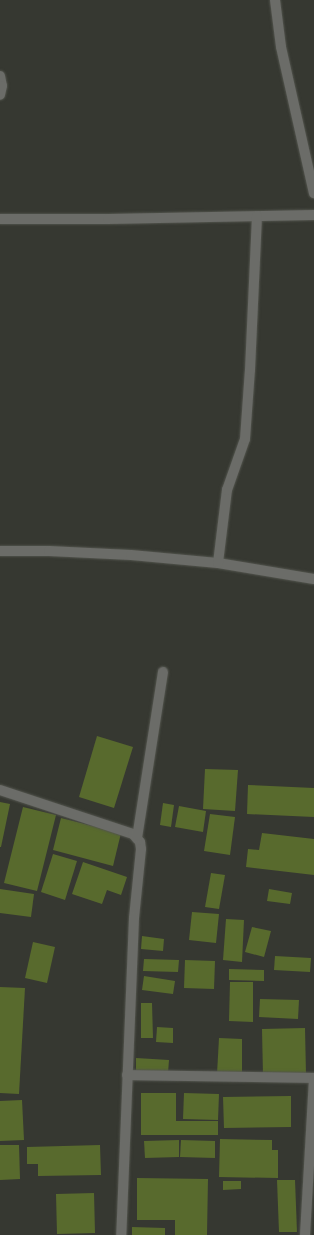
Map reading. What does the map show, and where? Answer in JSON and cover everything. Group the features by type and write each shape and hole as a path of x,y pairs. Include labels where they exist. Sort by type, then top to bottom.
{"street":[{"path":"275,0 282,46 314,193"},
{"path":"0,76 2,86 0,95"},
{"path":"0,218 108,219 314,215"},
{"path":"218,563 227,490 245,439 250,370 257,216"},
{"path":"0,551 49,551 131,555 218,563 314,579"},
{"path":"137,838 163,672"},
{"path":"0,790 133,834 140,842 142,849 134,918 121,1235"},
{"path":"127,1074 314,1078 305,1235"}],"building":[{"path":"97,736 133,747 114,808 79,797"},
{"path":"205,769 238,770 235,811 203,809"},
{"path":"248,785 314,788 314,817 247,814"},
{"path":"0,802 10,804 1,847 0,847"},
{"path":"163,803 174,805 171,827 160,825"},
{"path":"179,806 206,811 203,832 175,827"},
{"path":"23,807 56,815 37,891 4,883"},
{"path":"210,814 235,817 230,855 204,851"},
{"path":"61,818 121,833 113,866 53,850"},
{"path":"262,833 314,839 314,875 246,867 248,849 259,850"},
{"path":"53,854 77,861 65,900 41,892"},
{"path":"83,862 127,877 121,895 107,890 102,904 72,894"},
{"path":"211,873 225,875 219,909 205,907"},
{"path":"0,889 34,894 31,917 0,913"},
{"path":"269,889 292,893 290,904 267,901"},
{"path":"192,912 219,914 216,943 189,940"},
{"path":"226,919 244,920 242,962 223,960"},
{"path":"252,927 271,931 264,957 245,952"},
{"path":"142,936 164,939 163,951 141,949"},
{"path":"33,942 55,947 47,983 25,978"},
{"path":"275,956 311,958 310,972 274,970"},
{"path":"144,959 179,960 178,972 143,971"},
{"path":"185,960 215,961 214,989 184,988"},
{"path":"229,969 264,970 264,981 229,980"},
{"path":"144,976 175,981 173,994 142,990"},
{"path":"230,982 253,982 253,1022 229,1021"},
{"path":"0,987 25,988 19,1094 0,1093"},
{"path":"260,999 299,1000 298,1019 259,1017"},
{"path":"141,1003 152,1003 153,1038 141,1038"},
{"path":"157,1027 173,1028 173,1043 156,1042"},
{"path":"305,1028 306,1075 263,1076 262,1029"},
{"path":"219,1038 242,1039 242,1074 217,1074"},
{"path":"136,1058 169,1060 168,1073 136,1071"},
{"path":"141,1093 176,1093 176,1121 218,1121 218,1135 141,1135"},
{"path":"184,1093 219,1094 218,1120 183,1119"},
{"path":"291,1096 291,1127 224,1128 223,1097"},
{"path":"22,1100 24,1140 0,1141 0,1101"},
{"path":"220,1139 272,1140 272,1150 278,1150 278,1178 219,1177"},
{"path":"179,1140 179,1157 145,1158 144,1141"},
{"path":"181,1140 215,1141 215,1158 180,1157"},
{"path":"0,1145 19,1145 20,1179 0,1180"},
{"path":"100,1145 101,1175 38,1176 38,1164 27,1164 27,1147"},
{"path":"137,1178 208,1179 207,1235 175,1235 175,1220 137,1220"},
{"path":"277,1180 295,1180 297,1232 279,1232"},
{"path":"223,1181 241,1181 241,1189 223,1190"},
{"path":"94,1193 95,1233 57,1234 56,1194"},
{"path":"132,1227 165,1228 165,1235 132,1235"}]}
